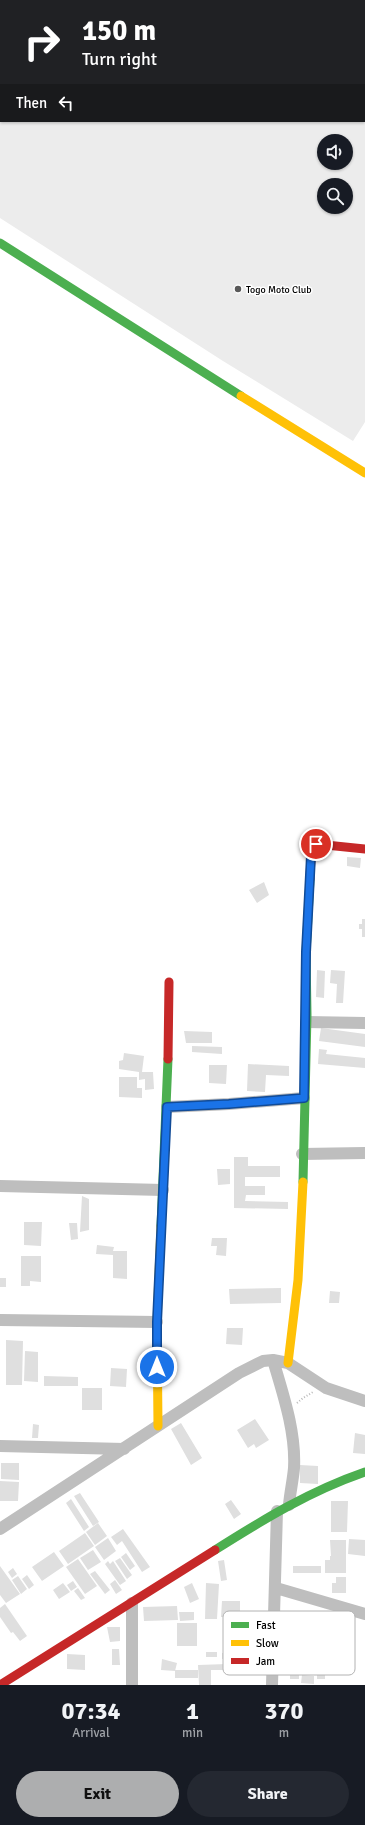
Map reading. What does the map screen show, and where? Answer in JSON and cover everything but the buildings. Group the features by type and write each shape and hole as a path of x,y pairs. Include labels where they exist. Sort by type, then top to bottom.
{"street":[{"path":"0,243 278,420 365,473"},
{"path":"288,1363 298,1280 303,1183 302,1154 306,1022 306,952 311,856 316,844 365,849"},
{"path":"158,1426 157,1322 167,1107 169,982"},
{"path":"306,1022 365,1023"},
{"path":"167,1107 304,1098"},
{"path":"302,1154 365,1153"},
{"path":"0,1186 163,1190"},
{"path":"0,1320 157,1322"},
{"path":"273,1360 289,1416 294,1468 289,1505"},
{"path":"0,1529 250,1366 263,1361 273,1360 288,1363 326,1388 365,1401"},
{"path":"0,1446 124,1449"},
{"path":"3,1684 277,1511 342,1480 365,1472"},
{"path":"275,1611 277,1511"},
{"path":"276,1588 355,1611"},
{"path":"132,1603 132,1685"},
{"path":"355,1611 365,1614"},
{"path":"272,1675 272,1685"}],"path":[{"path":"289,1416 303,1398 326,1388"}],"shaded area":[{"name":"Togo Moto Club","path":"0,122 365,122 365,422 353,441 223,361 0,218"}],"traffic: fast":[{"path":"0,243 241,396"},
{"path":"303,1182 307,1015 306,953 310,879"},
{"path":"161,1226 168,1059"},
{"path":"215,1550 288,1506 325,1488 365,1472"}],"traffic: slow":[{"path":"241,396 365,473"},
{"path":"288,1363 298,1280 303,1182"},
{"path":"158,1426 157,1322 161,1226"}],"traffic: jam":[{"path":"310,879 311,856 316,844 365,849"},
{"path":"168,1059 169,982"},
{"path":"0,1685 215,1550"}],"place":[{"name":"Togo Moto Club","path":"238,289"}],"route":[{"path":"157,1367 157,1322 167,1107 304,1098 307,1015 306,952 311,856 316,844"}]}
